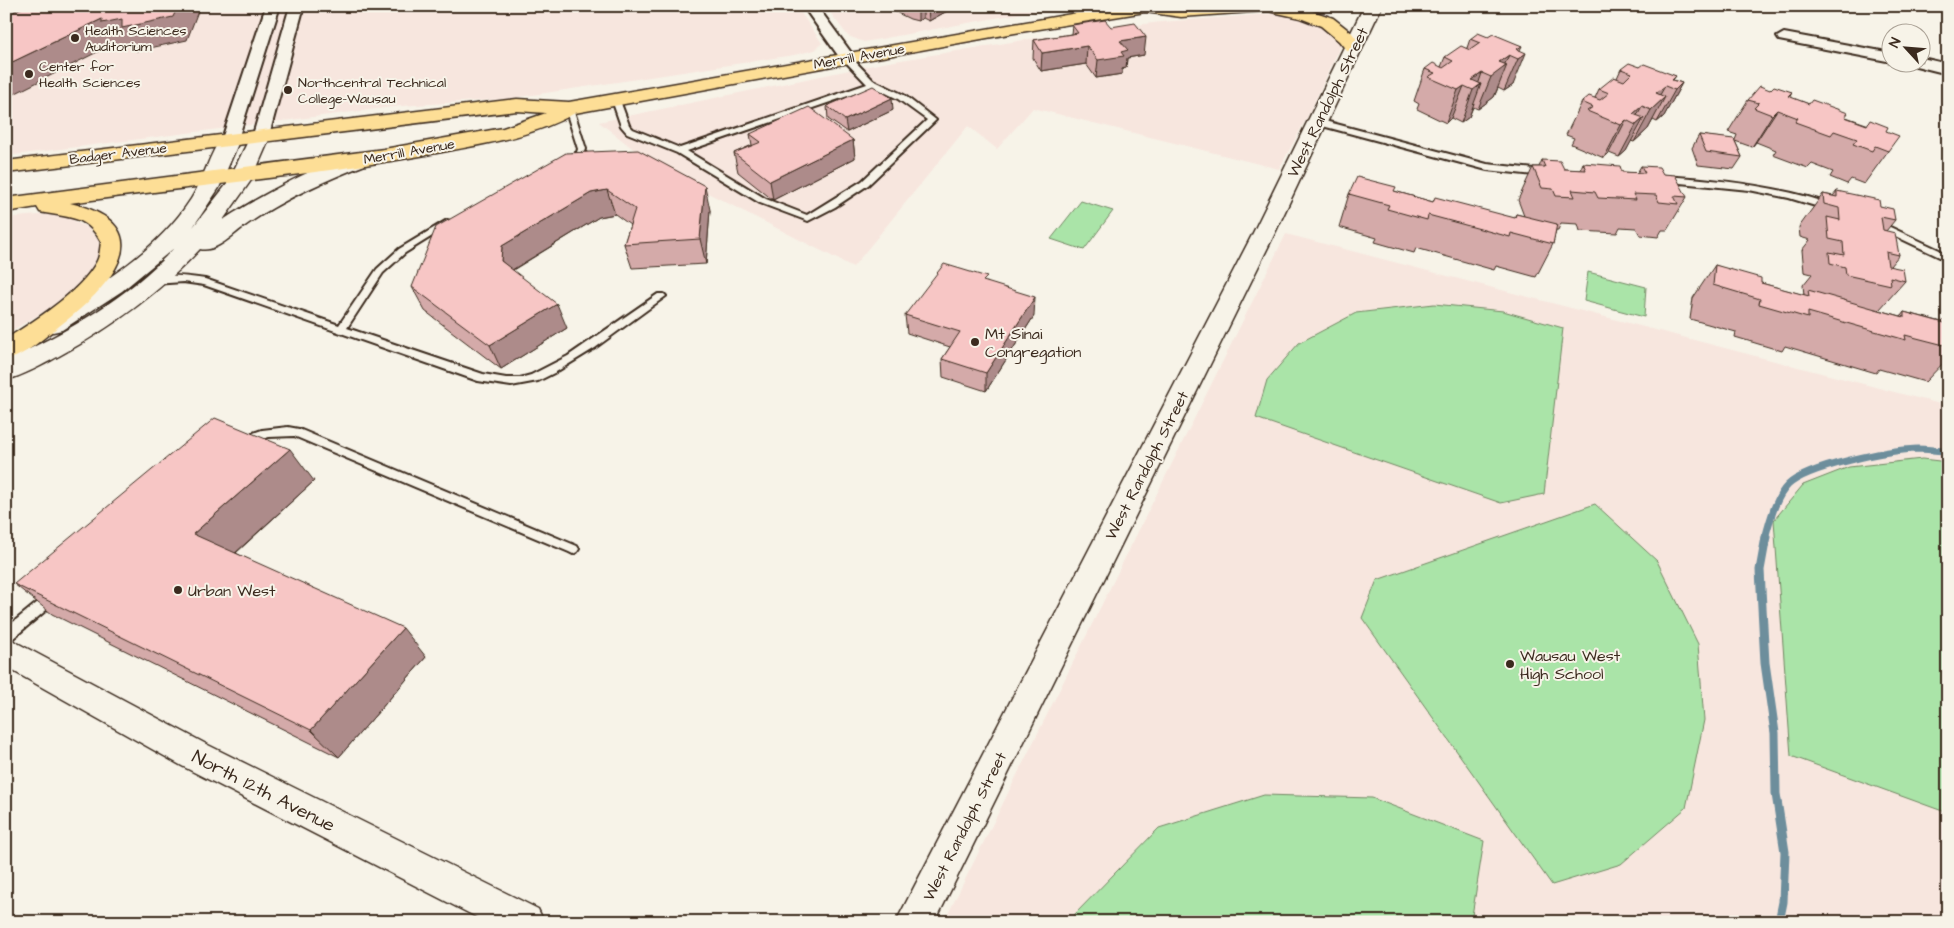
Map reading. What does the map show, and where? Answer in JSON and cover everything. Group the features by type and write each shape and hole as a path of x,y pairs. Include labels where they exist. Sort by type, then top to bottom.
{"main road":[{"name":"Merrill Avenue","path":"228,144 260,135 517,105 569,108 1046,22 1151,7 1181,12 1266,6"},
{"path":"1271,6 1328,21 1341,31 1354,47"},
{"path":"247,167 283,147 517,105"},
{"name":"Merrill Avenue","path":"214,177 247,167 363,159 510,133 539,124 569,108"},
{"name":"Badger Avenue","path":"6,167 228,144"},
{"path":"6,190 228,144"},
{"path":"6,205 214,177"},
{"path":"6,205 58,207 80,212 104,226 112,236 113,243 107,266 92,285 7,358"}],"street":[{"path":"7,358 147,261 186,221 214,177 228,144 274,6"},
{"path":"154,282 202,234 247,167 260,135 297,6"},
{"path":"810,6 847,58"},
{"name":"West Randolph Street","path":"915,922 1318,122 1373,6"},
{"path":"1784,37 1882,56"},
{"path":"1932,65 1948,68"},
{"path":"7,358 97,325 232,223 259,205 308,180 363,159"},
{"name":"North 12th Avenue","path":"6,651 194,755 525,922"}],"lane":[{"path":"616,100 624,126 630,131 680,151 756,198 808,218 848,196 864,184 932,120 901,97 874,84 847,58"},
{"path":"680,151 874,84"},
{"path":"557,165 582,151 569,108"},
{"path":"1318,122 1487,167 1556,173"},
{"path":"1654,178 1759,189 1800,196 1846,212"},
{"path":"1864,219 1948,258"},
{"path":"341,329 380,271 402,251 453,220"},
{"path":"154,282 183,279 205,282 482,378 521,382 554,370 661,296"},
{"path":"235,446 261,433 295,432 572,549"},
{"path":"6,636 61,590"}],"shaded area":[{"name":"Northcentral Technical College-Wausau","path":"6,6 796,6 822,43 815,50 794,55 506,99 401,106 6,156"},
{"path":"825,6 1061,6 864,42 848,36"},
{"path":"1282,13 1319,22 1341,42 1341,45 1310,112 1279,169 1033,108 997,149 968,126 853,267 655,166 599,122 883,63 1042,37 1161,22"},
{"path":"48,214 67,217 88,228 99,240 100,249 94,267 83,282 55,305 6,334 6,218"},
{"name":"Wausau West High School","path":"1286,234 1948,406 1948,922 944,922"}],"green space":[{"path":"1081,201 1113,211 1084,250 1051,239"},
{"path":"1588,272 1646,287 1644,317 1584,301"},
{"path":"1434,304 1503,311 1563,328 1544,494 1501,503 1256,418 1267,380 1299,343 1356,313"},
{"path":"1922,459 1948,462 1948,813 1791,756 1774,520 1803,485 1849,467"},
{"path":"1595,504 1657,561 1698,644 1704,720 1686,808 1621,864 1552,885 1362,618 1377,580"},
{"path":"1264,795 1372,798 1484,841 1471,922 1072,922 1075,914 1159,828"}],"building":[{"path":"26,6 178,6 173,17 122,28 122,19 102,23 102,19 6,65 6,15"},
{"path":"1105,20 1111,27 1135,23 1146,37 1120,41 1128,50 1121,52 1124,56 1098,60 1087,46 1042,53 1034,40 1078,33 1072,25"},
{"path":"1478,33 1488,37 1493,34 1522,46 1517,49 1526,53 1518,59 1509,55 1499,62 1507,65 1491,77 1482,73 1472,80 1481,84 1473,90 1464,86 1458,90 1428,77 1435,73 1425,69 1433,63 1443,68 1453,61 1445,57 1461,46 1470,50 1480,43 1470,39"},
{"path":"1629,63 1640,67 1644,64 1676,76 1672,80 1682,83 1675,90 1665,86 1656,93 1665,97 1651,110 1642,106 1633,114 1644,118 1636,125 1626,120 1621,125 1587,111 1593,107 1582,102 1589,96 1600,100 1609,93 1599,89 1614,77 1624,81 1632,73 1621,69"},
{"path":"873,86 892,98 845,120 827,106"},
{"path":"1760,86 1770,90 1774,86 1792,92 1788,96 1809,104 1812,100 1848,113 1845,117 1867,125 1870,120 1888,127 1886,131 1899,136 1888,151 1875,146 1872,151 1853,144 1857,139 1834,131 1831,135 1795,122 1798,118 1777,110 1772,115 1754,108 1759,103 1748,100"},
{"path":"809,107 853,140 770,181 734,153 761,142 750,134"},
{"path":"1699,135 1734,139 1742,157 1706,152"},
{"path":"638,150 705,186 700,239 624,244 635,209 607,190 591,193 502,246 501,261 557,304 490,345 412,287 436,227 566,153"},
{"path":"1542,160 1560,161 1564,169 1586,170 1583,163 1620,166 1622,172 1645,173 1641,166 1659,167 1663,174 1675,175 1687,197 1674,196 1678,204 1659,202 1656,195 1633,194 1636,200 1598,198 1595,192 1572,190 1575,197 1556,196 1553,189 1542,188 1533,167 1545,167"},
{"path":"1357,177 1396,187 1394,191 1433,202 1435,197 1515,218 1516,214 1557,224 1553,244 1511,233 1510,237 1428,215 1427,220 1387,209 1389,205 1349,194"},
{"path":"1837,191 1879,200 1880,206 1893,209 1895,220 1881,217 1883,230 1895,233 1899,255 1886,252 1888,266 1903,269 1905,281 1890,277 1891,285 1846,275 1845,267 1830,263 1829,252 1844,255 1843,242 1829,239 1827,217 1840,220 1839,208 1824,204 1823,194 1837,197"},
{"name":"Mt Sinai Congregation","path":"944,264 987,277 983,281 1035,297 986,373 942,359 960,332 905,315"},
{"path":"1715,265 1761,278 1761,283 1809,296 1808,290 1904,317 1904,312 1948,324 1948,346 1905,335 1906,340 1808,312 1808,318 1759,304 1760,299 1713,285"},
{"name":"Urban West","path":"215,418 290,449 193,534 403,628 311,730 14,584"}],"waterway":[{"path":"1765,538 1783,490 1798,478 1850,460 1888,452 1917,449 1948,451"},
{"path":"1766,537 1760,570 1765,663 1775,733 1776,794 1785,852 1783,902 1779,922"}],"place":[{"name":"Health Sciences Auditorium","path":"75,38"},
{"name":"Center for Health Sciences","path":"29,74"},
{"name":"Northcentral Technical College-Wausau","path":"288,90"},
{"name":"Mt Sinai Congregation","path":"975,342"},
{"name":"Urban West","path":"178,590"},
{"name":"Wausau West High School","path":"1510,664"}]}
